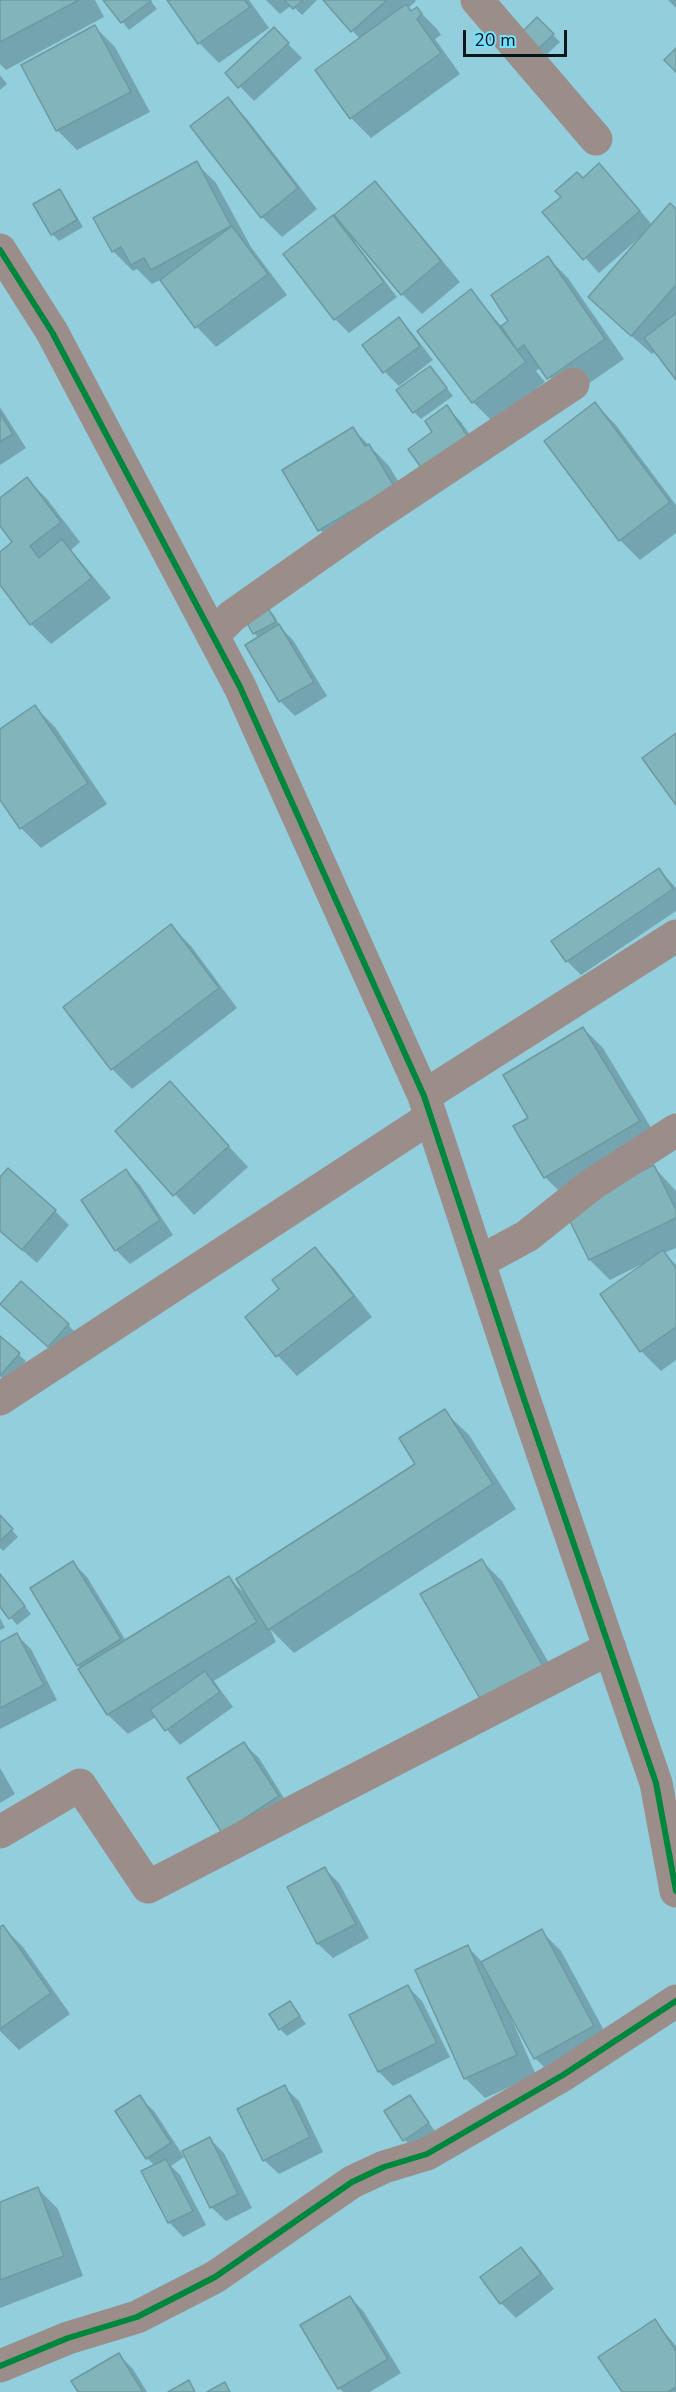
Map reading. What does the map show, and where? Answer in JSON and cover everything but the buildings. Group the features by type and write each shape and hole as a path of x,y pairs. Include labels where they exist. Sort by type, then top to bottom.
{"street":[{"path":"477,0 596,139"},
{"path":"0,250 52,332 240,687 428,1107 656,1783 676,1891"},
{"path":"213,634 232,616 368,521 573,384"},
{"path":"0,1399 676,936"},
{"path":"479,1262 527,1236 591,1185 676,1130"},
{"path":"0,1832 80,1785 148,1887 610,1648"},
{"path":"0,2366 68,2338 137,2317 215,2277 352,2182 384,2167 427,2154 563,2075 676,2001"}],"cycle path":[{"path":"0,250 52,332 240,687 424,1096 524,1399 656,1783 676,1891"},
{"path":"0,2366 68,2338 137,2317 215,2277 352,2182 384,2167 427,2154 563,2075 676,2001"}]}
